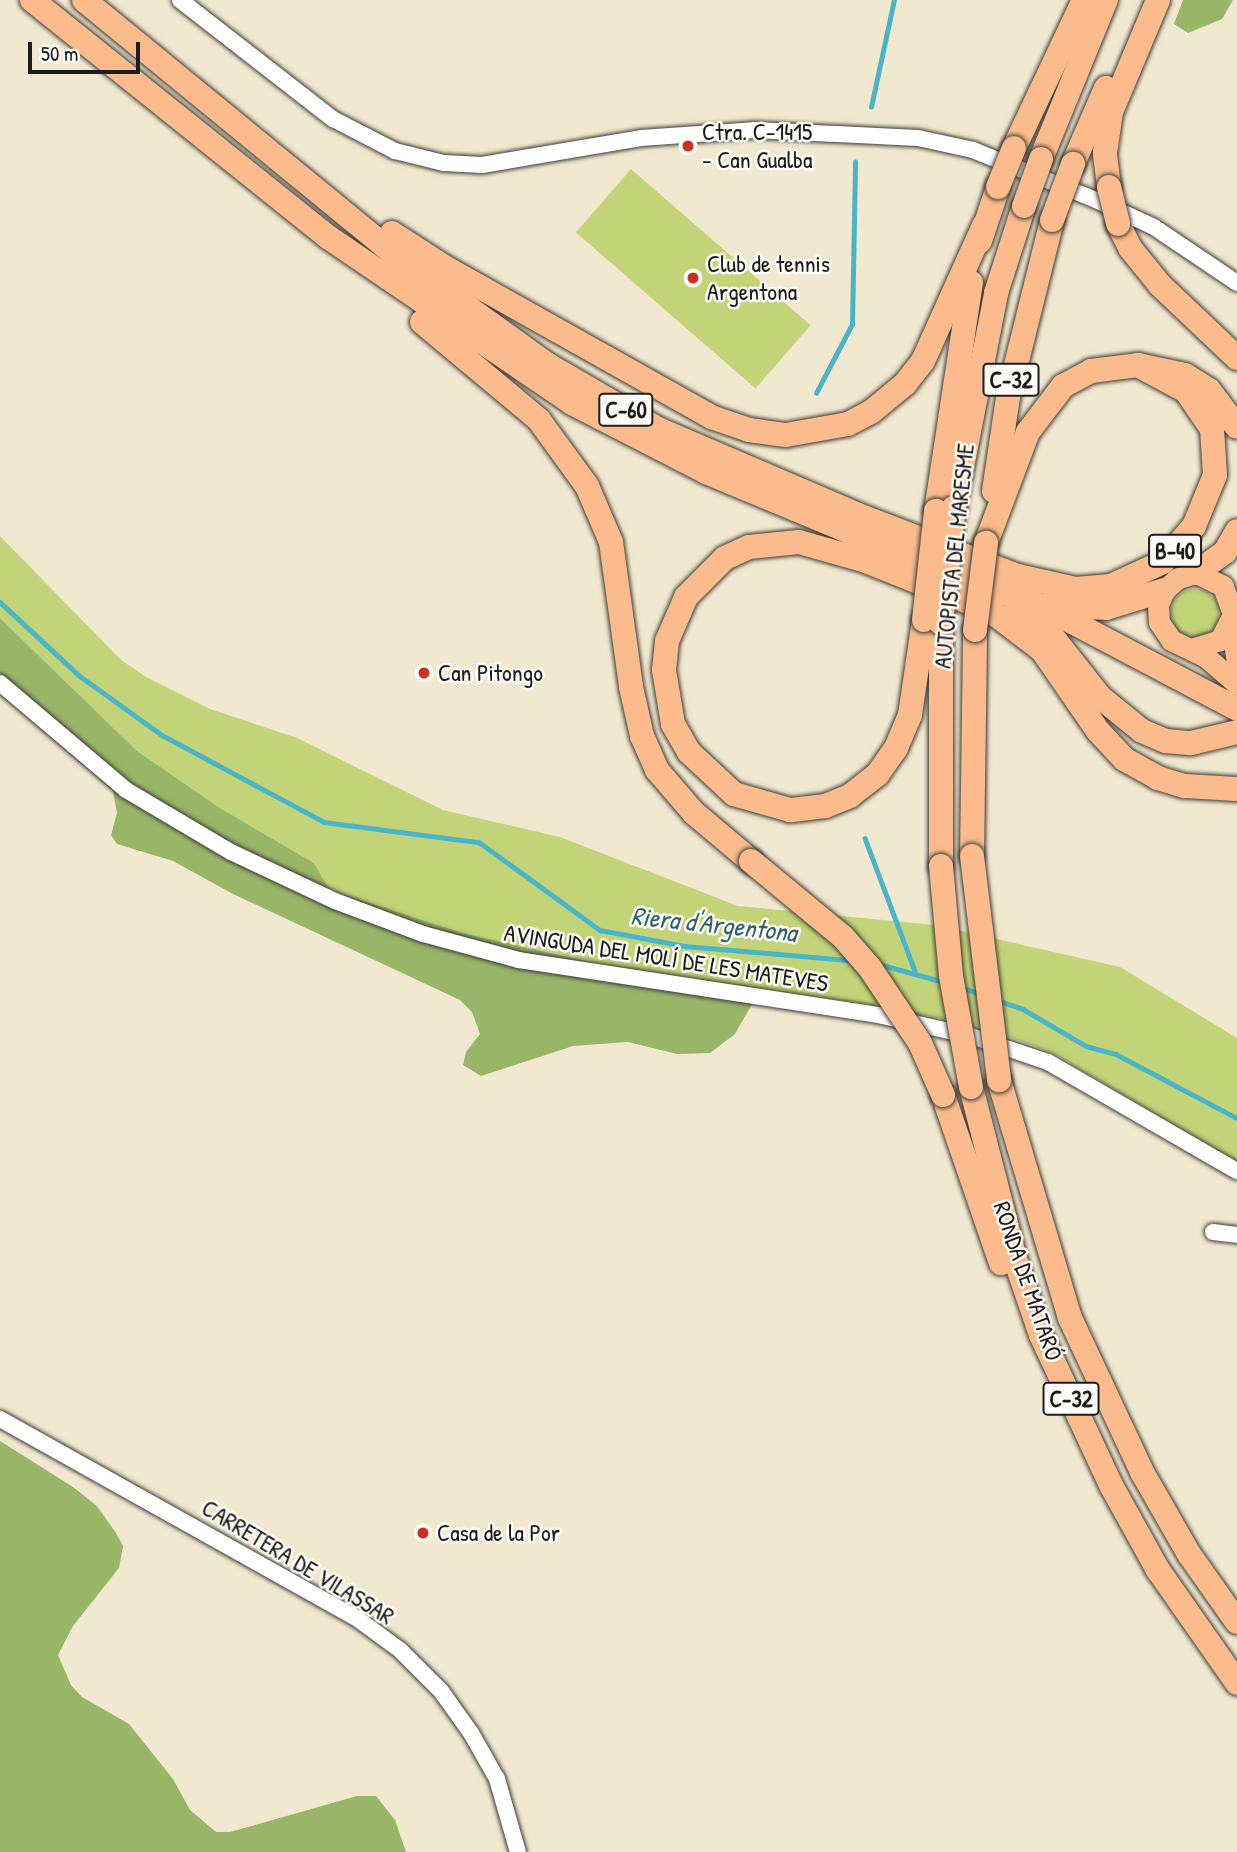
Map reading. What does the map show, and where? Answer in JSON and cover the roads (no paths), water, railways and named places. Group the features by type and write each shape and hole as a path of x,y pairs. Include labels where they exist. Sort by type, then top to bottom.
{"highway":[{"name":"C-60","path":"32,0 328,237 572,403 706,472 963,579"},
{"name":"C-60","path":"83,0 471,312 548,365 658,429 957,555 1038,594 1081,607 1125,605 1164,590"},
{"path":"333,200 711,417 749,430 786,435 848,424 871,412 905,384 923,361 984,225 1014,148 1084,0"},
{"name":"AUTOPISTA DEL MARESME","path":"971,1087 951,976 941,866 933,622 945,509 996,293 1041,159 1106,0"},
{"name":"AUTOPISTA DEL MARESME","path":"999,1080 972,856 975,629 986,544 1008,397 1052,220 1073,164 1144,0"},
{"path":"1158,0 1111,112 1105,153 1109,187 1118,224 1130,248 1160,285 1237,358"},
{"path":"945,509 962,327 984,225"},
{"path":"328,237 366,276 516,399 559,442 587,486 611,542 631,687 642,736 657,770 694,813 843,937 870,968 920,1043 943,1095 1025,1332 1054,1395 1112,1487"},
{"path":"986,544 1017,457 1041,411 1063,386 1091,371 1138,365 1185,375 1209,390 1237,427"},
{"name":"B-40","path":"957,555 1045,585 1076,589 1111,586 1139,576 1181,545 1208,501 1215,475 1212,429 1186,391 1138,365"},
{"path":"1196,573 1225,552 1237,531"},
{"path":"933,622 910,715 896,748 878,774 850,796 825,806 790,810 734,794 696,760 673,724 664,670 667,642 686,597 725,558 761,545 799,542 866,561 992,612 1042,650 1098,731 1124,758 1158,778 1185,786 1237,789"},
{"path":"963,579 1042,606 1237,709"},
{"path":"963,579 1048,631 1100,697 1142,731 1166,741 1191,743 1237,732"},
{"name":"RONDA DE MATARÓ","path":"999,1080 1044,1244 1070,1318 1142,1472 1189,1554 1237,1622"},
{"name":"RONDA DE MATARÓ","path":"971,1087 1016,1262 1037,1322 1112,1487 1158,1570 1237,1682"}],"main road":[{"name":"C-60","path":"1164,590 1178,578 1196,573"},
{"path":"1196,573 1216,579 1227,590 1233,604 1231,624 1237,662"},
{"path":"1164,590 1158,605 1161,627 1175,644 1191,649 1219,666 1237,684"},
{"path":"1191,649 1215,644 1231,624"}],"street":[{"path":"180,0 332,119 394,151 444,163 482,164 637,138 754,130 918,138 973,150 1097,200 1154,228 1237,283"},
{"name":"AVINGUDA DEL MOLÍ DE LES MATEVES","path":"0,683 126,790 231,852 335,901 424,934 519,960 878,1016 971,1035 1048,1062 1237,1171"},
{"path":"1213,1232 1237,1235"},
{"name":"CARRETERA DE VILASSAR","path":"0,1419 355,1617 400,1650 441,1691 471,1734 496,1779 519,1852"}],"waterway":[{"path":"871,107 894,0"},
{"path":"816,393 852,324 855,162"},
{"name":"Riera d'Argentona","path":"0,602 80,676 162,735 324,822 479,842 600,930 685,946 849,960"},
{"path":"865,838 915,971"},
{"name":"Riera d'Argentona","path":"879,964 944,982"},
{"name":"Riera d'Argentona","path":"963,988 981,994"},
{"name":"Riera d'Argentona","path":"999,1001 1023,1009 1086,1046 1116,1054 1237,1118"}],"place":[{"name":"Ctra. C-1415 - Can Gualba","path":"688,146"},
{"name":"Club de tennis Argentona","path":"693,278"},
{"name":"Can Pitongo","path":"424,673"},
{"name":"Casa de la Por","path":"423,1533"}]}
